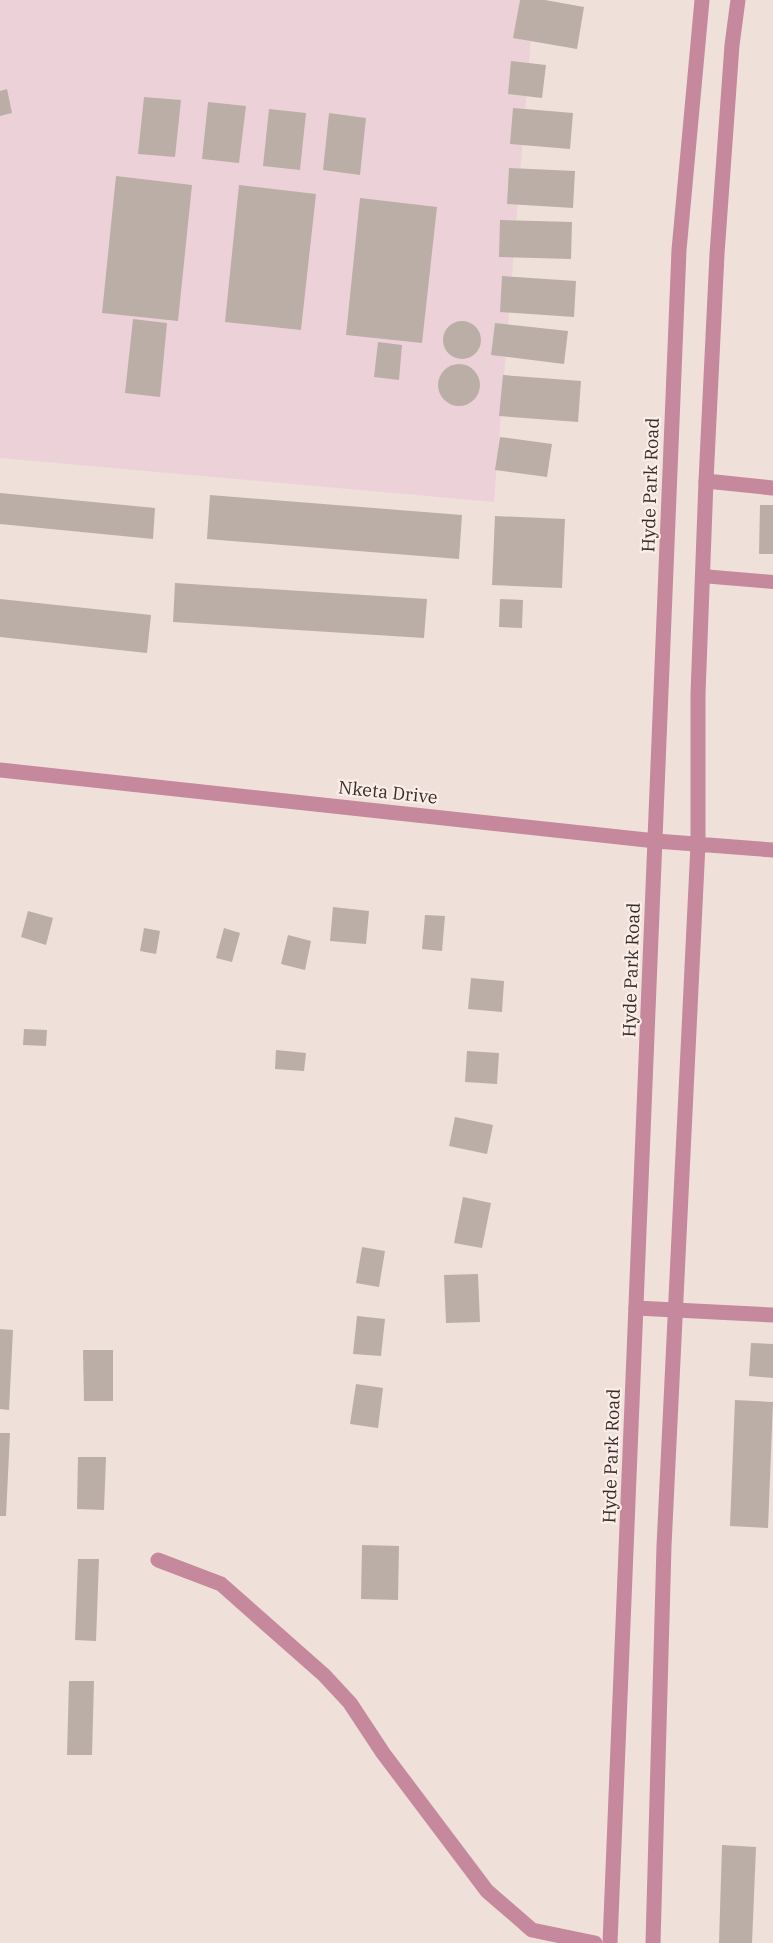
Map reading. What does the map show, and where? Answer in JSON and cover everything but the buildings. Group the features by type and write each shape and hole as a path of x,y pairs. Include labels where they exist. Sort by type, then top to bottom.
{"street":[{"name":"Hyde Park Road","path":"610,1943 679,250 702,0"},
{"path":"653,1943 674,1311 698,844 698,694 706,481 718,243 732,45 738,0"},
{"path":"706,481 773,488"},
{"name":"Nketa Drive","path":"0,770 656,841 773,849"},
{"path":"636,1308 773,1315"},
{"path":"158,1560 221,1584 324,1675 350,1703 383,1753 487,1891 532,1930 595,1943"}],"lane":[{"path":"702,576 773,582"}],"shaded area":[{"path":"0,0 534,0 494,502 0,458"}]}
